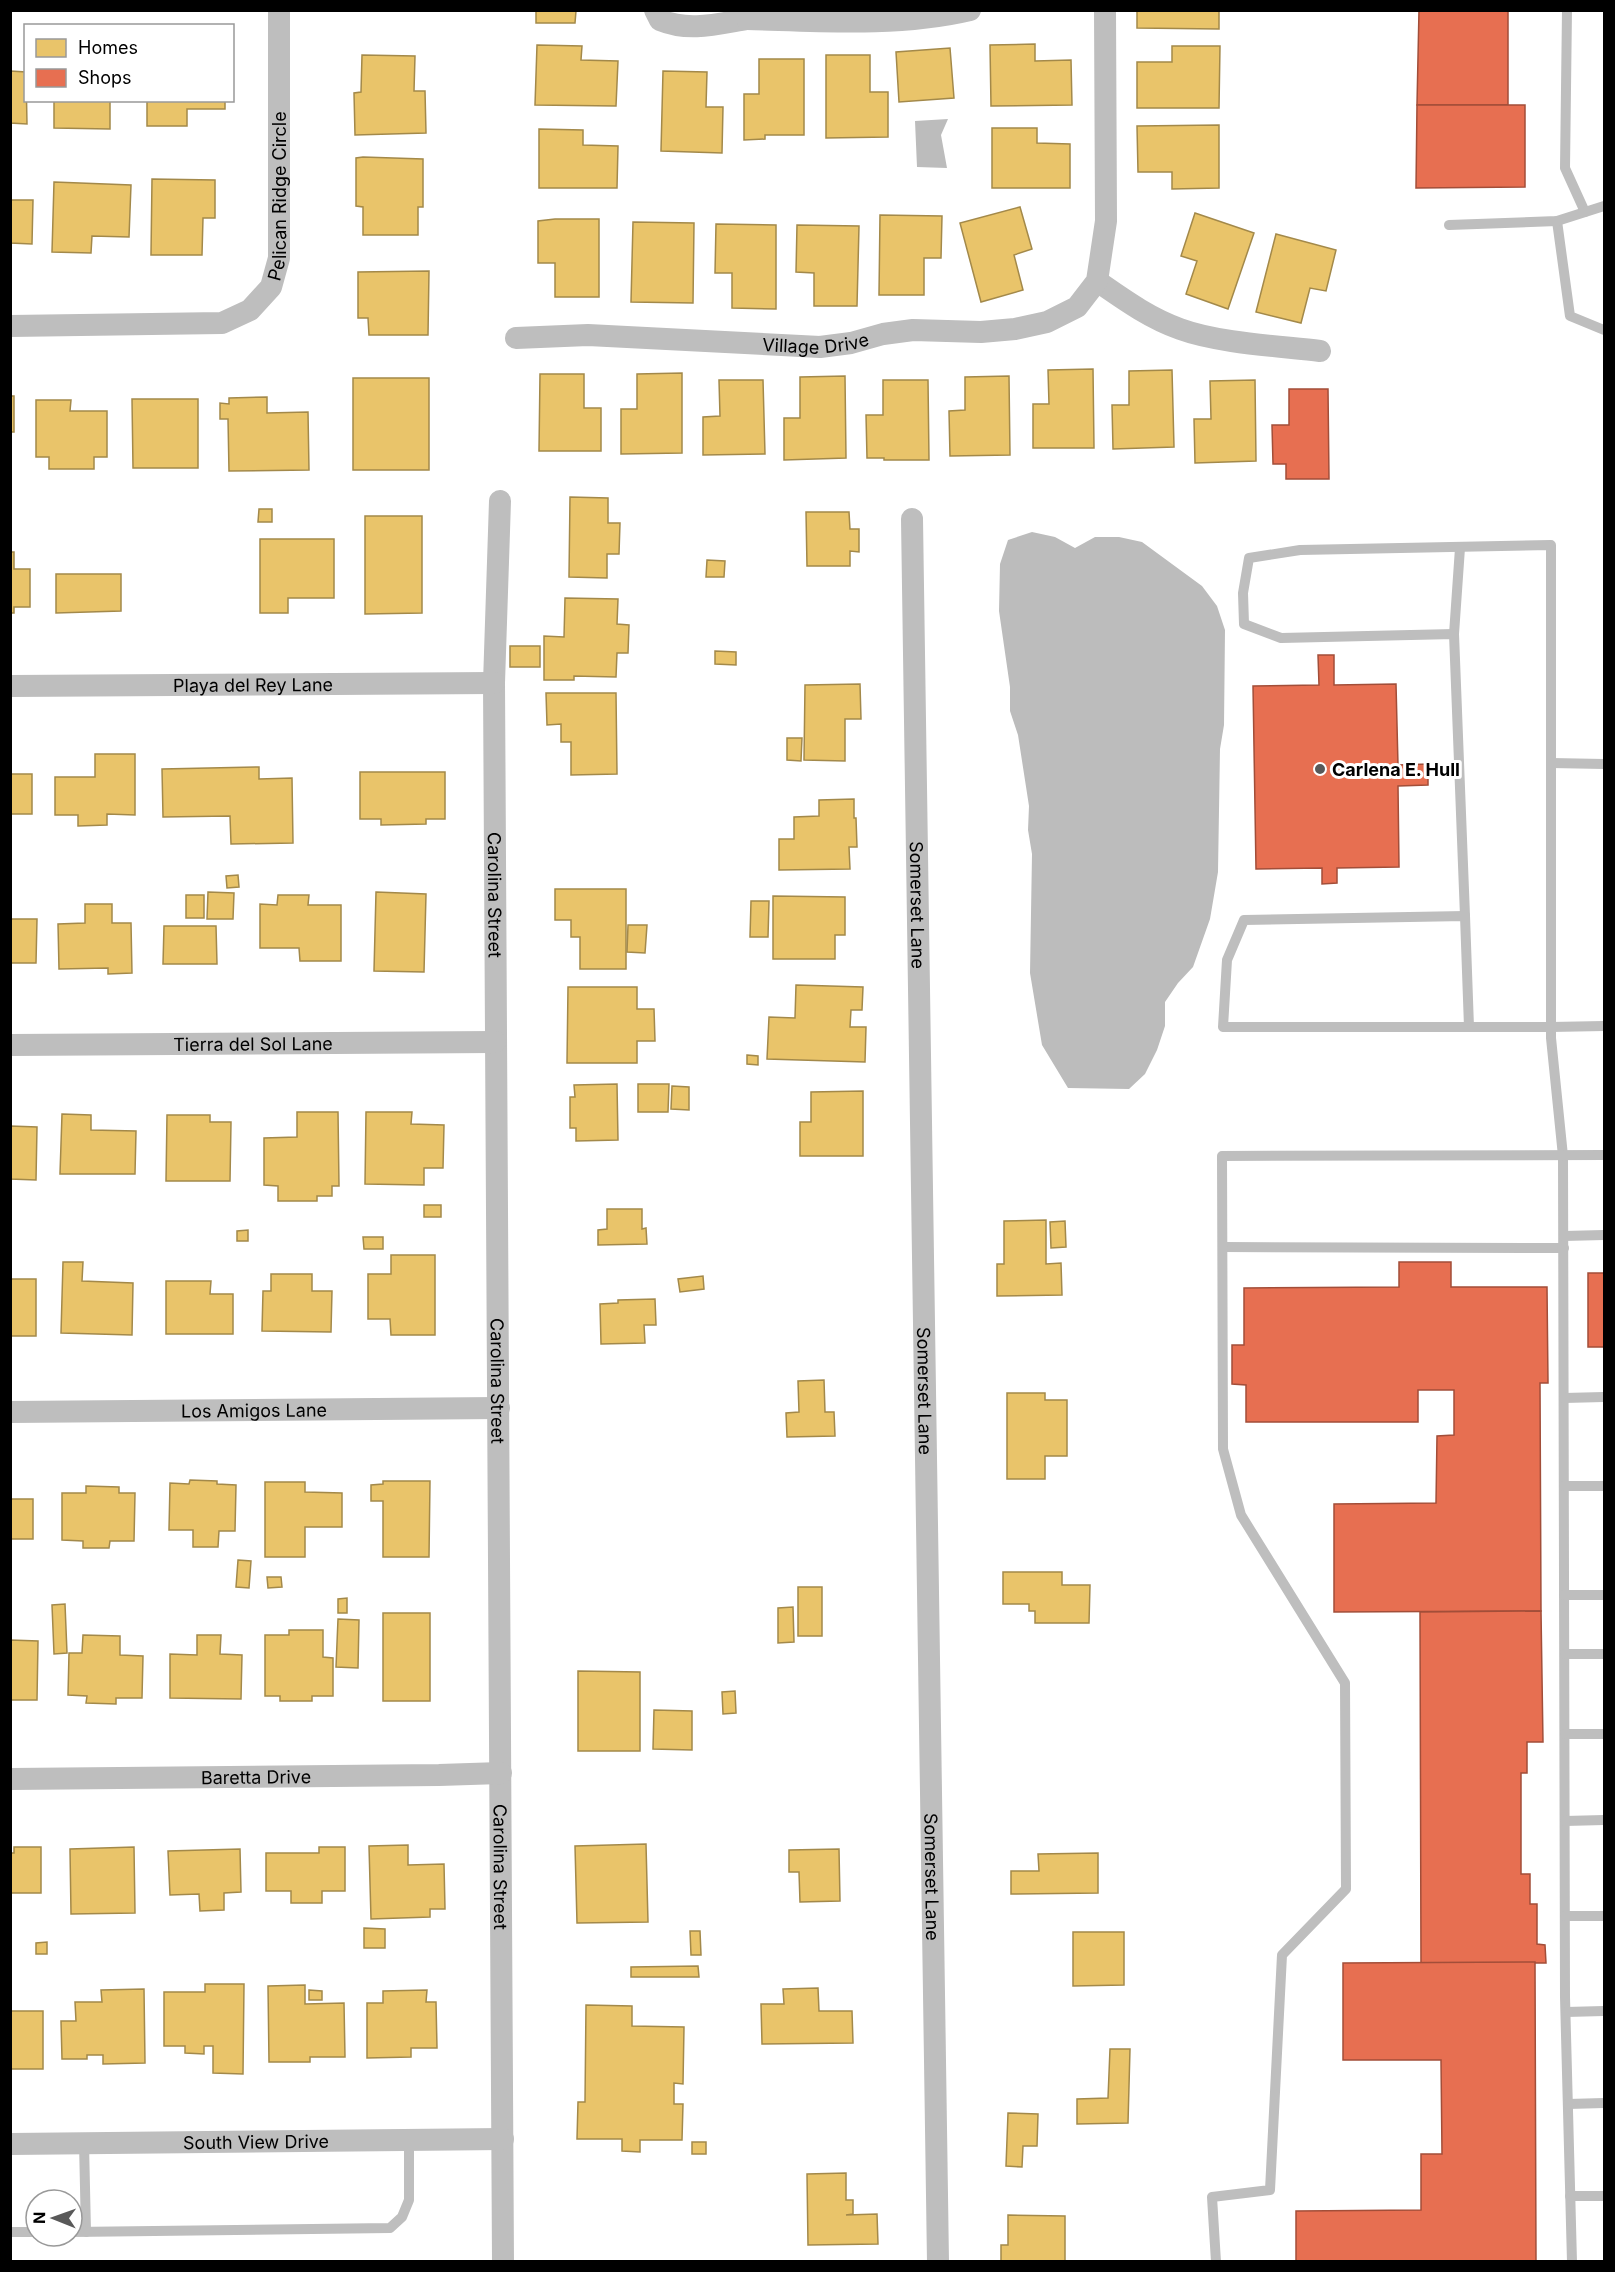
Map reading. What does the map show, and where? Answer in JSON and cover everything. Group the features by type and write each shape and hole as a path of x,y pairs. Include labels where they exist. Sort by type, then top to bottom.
{"street":[{"name":"Pelican Ridge Circle","path":"10,326 222,323 250,310 271,287 279,258 279,10"},
{"path":"655,10 660,20 675,26 691,28 745,15 883,20 948,16 970,10"},
{"name":"Village Drive","path":"516,338 588,335 820,347 850,344 882,334 912,330 981,332 1015,329 1047,322 1077,307 1097,281 1106,221 1105,10"},
{"path":"1097,281 1152,317 1181,330 1214,337 1320,351"},
{"name":"Carolina Street","path":"500,501 494,683 503,2262"},
{"name":"Somerset Lane","path":"912,519 938,2262"},
{"name":"Playa del Rey Lane","path":"10,686 494,683"},
{"name":"Tierra del Sol Lane","path":"10,1045 495,1042"},
{"name":"Los Amigos Lane","path":"10,1412 499,1408"},
{"name":"Baretta Drive","path":"10,1779 415,1776 501,1773"},
{"name":"South View Drive","path":"10,2144 503,2139"}],"lane":[{"path":"1567,10 1565,168 1585,212"},
{"path":"1449,225 1557,221 1605,206"},
{"path":"1557,221 1570,316 1605,330"},
{"path":"1454,634 1281,638 1244,624 1243,592 1249,558 1300,550 1551,545 1551,1027 1563,1156 1565,1916 1572,2262"},
{"path":"1460,548 1454,634 1469,1027"},
{"path":"1551,763 1605,765"},
{"path":"1465,916 1244,920 1227,960 1223,1027 1605,1026"},
{"path":"1216,2262 1212,2197 1270,2190 1282,1955 1346,1889 1345,1683 1241,1515 1223,1449 1222,1156 1605,1155"},
{"path":"1564,1236 1605,1235"},
{"path":"1223,1247 1564,1248"},
{"path":"1564,1398 1605,1397"},
{"path":"1564,1486 1605,1486"},
{"path":"1564,1595 1605,1595"},
{"path":"1565,1654 1605,1654"},
{"path":"1565,1734 1605,1734"},
{"path":"1565,1821 1605,1820"},
{"path":"1565,1916 1605,1916"},
{"path":"1566,2012 1605,2011"},
{"path":"1568,2104 1605,2103"},
{"path":"84,2143 86,2232 390,2228 402,2217 409,2200 409,2140"},
{"path":"1570,2196 1605,2196"}],"shaded area":[{"path":"948,119 941,135 947,168 917,167 915,121"},
{"path":"1032,532 1055,537 1075,548 1095,537 1119,537 1142,542 1202,586 1217,606 1225,630 1218,872 1210,919 1193,967 1165,1002 1165,1026 1157,1050 1145,1074 1129,1089 1068,1088 1042,1045 1030,973 1032,854 1028,830 1029,806 1018,735 1010,711 1010,687 999,611 1000,564 1008,540"}],"building: Homes":[{"path":"536,10 603,10 576,11 575,23 536,23"},
{"path":"1137,10 1219,10 1219,29 1137,28"},
{"path":"1035,44 1035,61 1071,60 1072,105 991,106 990,45"},
{"path":"537,45 582,46 581,60 618,61 616,106 535,105"},
{"path":"1172,46 1220,46 1219,108 1137,108 1137,62 1172,62"},
{"path":"950,48 954,98 899,102 896,52"},
{"path":"362,55 415,56 414,91 425,91 426,133 355,135 354,93 361,92"},
{"path":"826,55 870,55 870,92 888,92 888,137 826,138"},
{"path":"759,59 804,59 804,135 765,135 765,139 744,140 744,94 759,94"},
{"path":"10,71 24,72 27,124 10,123"},
{"path":"663,71 707,72 706,107 723,107 722,153 661,151"},
{"path":"54,102 110,102 110,129 54,128"},
{"path":"147,102 225,102 225,109 187,109 187,126 147,126"},
{"path":"1219,125 1219,188 1172,189 1172,172 1138,172 1137,126"},
{"path":"992,128 1037,128 1037,143 1070,144 1070,188 992,188"},
{"path":"539,129 583,130 583,145 618,146 617,188 539,188"},
{"path":"356,158 423,159 423,207 418,207 418,235 363,235 363,207 356,206"},
{"path":"152,179 215,180 215,218 203,218 202,255 151,255"},
{"path":"54,182 131,185 129,237 92,236 91,253 52,252"},
{"path":"10,200 33,200 32,244 10,243"},
{"path":"1020,207 1032,249 1014,255 1023,290 981,302 960,223"},
{"path":"1195,213 1254,233 1228,309 1186,294 1197,261 1181,256"},
{"path":"880,215 942,216 941,258 924,258 924,295 879,295"},
{"path":"599,219 599,297 555,297 555,263 538,263 538,221"},
{"path":"633,222 694,223 693,303 631,302"},
{"path":"716,224 776,225 776,309 732,308 732,273 715,273"},
{"path":"797,225 859,226 857,306 814,306 814,273 796,272"},
{"path":"1276,234 1336,250 1326,291 1310,288 1301,323 1256,312"},
{"path":"429,271 428,335 369,335 368,318 358,318 358,272"},
{"path":"1093,369 1094,448 1033,448 1033,404 1049,404 1048,370"},
{"path":"1172,370 1174,447 1113,449 1112,405 1129,405 1129,371"},
{"path":"682,373 682,453 621,454 621,409 637,409 637,374"},
{"path":"540,374 584,374 584,408 601,408 601,451 539,451"},
{"path":"845,376 846,458 784,460 784,418 800,418 800,377"},
{"path":"1009,376 1010,455 950,456 949,411 965,410 965,377"},
{"path":"353,378 429,378 429,470 353,470"},
{"path":"719,380 763,380 765,454 703,455 703,417 720,416"},
{"path":"883,380 928,380 929,460 867,458 866,415 883,415"},
{"path":"1255,380 1256,461 1195,463 1194,419 1211,419 1210,381"},
{"path":"10,396 14,396 14,432 10,432"},
{"path":"267,397 267,413 308,412 309,470 229,471 228,419 220,419 220,403 229,404 229,398"},
{"path":"132,399 198,399 198,468 133,468"},
{"path":"36,400 71,400 70,411 107,411 107,457 94,457 94,469 49,469 49,457 36,457"},
{"path":"570,497 608,498 608,523 620,523 619,554 607,554 607,578 569,577"},
{"path":"259,509 272,509 272,522 258,522"},
{"path":"806,512 849,512 850,529 859,529 859,552 850,551 850,566 807,566"},
{"path":"365,516 422,516 422,613 365,614"},
{"path":"260,539 334,539 334,598 288,598 288,613 260,613"},
{"path":"10,552 14,552 14,569 30,569 30,607 14,607 14,613 10,613"},
{"path":"707,560 725,561 724,577 706,577"},
{"path":"56,574 121,574 121,611 56,613"},
{"path":"565,598 618,599 617,624 629,625 628,653 617,653 616,677 574,676 574,680 544,680 544,636 564,637"},
{"path":"510,646 540,646 540,667 510,667"},
{"path":"715,651 736,652 736,665 715,664"},
{"path":"860,684 861,719 845,719 845,761 804,760 805,685"},
{"path":"546,693 616,693 617,774 571,775 571,742 561,742 561,724 547,725"},
{"path":"787,738 802,738 801,761 787,760"},
{"path":"95,754 135,754 135,815 107,814 107,825 78,826 78,815 55,815 55,777 95,777"},
{"path":"259,767 259,779 292,778 293,843 231,844 230,816 163,817 162,769"},
{"path":"360,772 445,772 445,819 426,819 426,824 381,825 381,819 360,819"},
{"path":"10,774 32,774 32,814 11,814 10,827"},
{"path":"854,799 857,847 849,847 850,869 779,870 779,839 794,839 794,817 819,816 819,800"},
{"path":"238,875 239,887 227,888 226,876"},
{"path":"555,889 626,889 626,969 580,969 580,937 571,937 571,920 555,920"},
{"path":"208,892 234,893 233,919 207,919"},
{"path":"376,892 426,894 424,972 374,971"},
{"path":"186,895 204,895 204,918 186,918"},
{"path":"278,895 309,895 308,905 341,905 341,961 300,961 299,948 260,948 260,904 277,905"},
{"path":"773,896 845,897 845,935 835,935 835,959 773,959"},
{"path":"751,901 769,901 768,937 750,937"},
{"path":"85,904 112,904 112,923 131,923 132,973 108,974 108,968 59,969 58,924 85,923"},
{"path":"10,919 37,919 36,963 10,963"},
{"path":"628,925 647,925 645,953 627,952"},
{"path":"164,926 216,926 217,964 163,964"},
{"path":"796,985 863,987 862,1010 851,1010 850,1027 866,1027 865,1062 767,1059 769,1017 795,1018"},
{"path":"568,987 637,987 637,1009 654,1009 655,1041 637,1041 637,1063 567,1063"},
{"path":"747,1055 758,1056 758,1065 747,1064"},
{"path":"617,1084 618,1140 576,1141 576,1128 570,1128 570,1097 575,1097 574,1085"},
{"path":"638,1084 669,1084 668,1112 638,1112"},
{"path":"672,1086 689,1087 689,1110 671,1109"},
{"path":"863,1091 863,1156 800,1156 800,1122 811,1122 811,1092"},
{"path":"297,1112 338,1112 339,1186 332,1186 332,1196 317,1196 317,1201 278,1201 278,1186 264,1185 264,1138 297,1137"},
{"path":"366,1112 412,1112 411,1124 444,1125 443,1168 424,1168 424,1185 365,1184"},
{"path":"62,1114 91,1115 91,1130 136,1131 135,1174 60,1174"},
{"path":"167,1115 210,1115 210,1122 231,1122 230,1181 166,1181"},
{"path":"10,1126 37,1127 36,1180 10,1179"},
{"path":"424,1205 441,1205 441,1217 424,1217"},
{"path":"607,1209 642,1209 642,1229 646,1228 647,1244 598,1245 598,1230 607,1229"},
{"path":"1046,1220 1046,1264 1061,1263 1062,1295 997,1296 997,1264 1004,1264 1004,1221"},
{"path":"1065,1221 1066,1247 1051,1248 1050,1222"},
{"path":"248,1230 248,1241 237,1241 237,1231"},
{"path":"363,1237 383,1237 383,1249 364,1249"},
{"path":"391,1255 435,1255 435,1335 391,1335 390,1319 368,1319 368,1274 391,1274"},
{"path":"63,1262 83,1262 82,1281 133,1283 132,1335 61,1333"},
{"path":"271,1274 312,1274 312,1291 332,1291 331,1332 262,1331 263,1291 271,1291"},
{"path":"703,1276 704,1289 680,1292 678,1279"},
{"path":"10,1279 36,1279 36,1336 10,1336"},
{"path":"166,1281 211,1281 210,1294 233,1294 233,1334 166,1334"},
{"path":"655,1299 656,1325 644,1325 645,1343 601,1344 600,1304 618,1303 618,1300"},
{"path":"824,1380 825,1412 834,1412 835,1436 787,1437 786,1413 799,1412 798,1381"},
{"path":"1007,1393 1045,1393 1045,1400 1067,1400 1067,1456 1045,1456 1045,1479 1007,1479"},
{"path":"190,1480 217,1481 217,1484 236,1485 235,1531 219,1531 218,1547 193,1547 193,1530 169,1530 170,1483 189,1484"},
{"path":"383,1481 430,1481 429,1557 383,1557 383,1501 371,1501 371,1485 383,1484"},
{"path":"265,1482 305,1482 305,1492 342,1493 342,1527 305,1527 305,1557 265,1557"},
{"path":"86,1486 119,1487 119,1493 135,1493 134,1541 110,1541 109,1548 83,1548 83,1541 62,1540 62,1493 86,1493"},
{"path":"10,1499 33,1499 33,1539 10,1539"},
{"path":"238,1560 251,1561 249,1588 236,1587"},
{"path":"1003,1572 1062,1572 1062,1585 1090,1585 1089,1623 1035,1623 1035,1611 1029,1611 1029,1604 1003,1604"},
{"path":"267,1577 281,1577 282,1587 268,1588"},
{"path":"798,1587 822,1587 822,1636 798,1636"},
{"path":"347,1598 347,1613 338,1613 338,1599"},
{"path":"65,1604 67,1653 54,1654 52,1605"},
{"path":"793,1607 794,1642 778,1643 778,1608"},
{"path":"383,1613 430,1613 430,1701 383,1701"},
{"path":"338,1619 359,1620 358,1668 336,1667"},
{"path":"289,1630 323,1630 323,1657 333,1658 333,1696 312,1696 312,1701 280,1701 280,1696 265,1696 265,1635 289,1635"},
{"path":"83,1635 120,1636 120,1655 143,1656 142,1698 116,1698 116,1704 86,1703 87,1696 68,1695 69,1653 82,1653"},
{"path":"197,1635 221,1635 220,1654 242,1655 241,1699 170,1698 170,1654 197,1655"},
{"path":"10,1640 38,1641 37,1700 10,1700"},
{"path":"578,1671 640,1672 640,1751 578,1751"},
{"path":"735,1691 736,1713 723,1714 722,1692"},
{"path":"654,1710 692,1711 692,1750 653,1749"},
{"path":"646,1844 648,1922 577,1923 575,1846"},
{"path":"408,1845 408,1865 444,1864 445,1909 430,1909 430,1917 371,1919 369,1846"},
{"path":"14,1847 41,1847 41,1893 10,1893 10,1853 14,1853"},
{"path":"134,1847 135,1913 71,1914 70,1849"},
{"path":"319,1847 345,1847 345,1891 322,1891 322,1903 291,1903 291,1891 266,1891 266,1853 319,1853"},
{"path":"240,1849 241,1892 224,1893 224,1910 200,1911 199,1894 170,1895 168,1851"},
{"path":"839,1849 840,1901 800,1902 799,1872 789,1872 789,1850"},
{"path":"1098,1853 1098,1893 1011,1894 1011,1871 1039,1871 1038,1854"},
{"path":"364,1928 385,1929 385,1948 364,1948"},
{"path":"690,1931 700,1931 701,1955 691,1955"},
{"path":"1073,1932 1124,1932 1124,1985 1073,1986"},
{"path":"47,1942 47,1954 36,1954 36,1943"},
{"path":"698,1966 699,1977 631,1977 631,1967"},
{"path":"205,1984 244,1984 243,2074 213,2073 213,2046 204,2046 204,2054 185,2053 185,2046 164,2046 164,1992 205,1992"},
{"path":"305,1985 305,2004 344,2003 345,2057 310,2057 310,2062 269,2062 268,1986"},
{"path":"818,1988 819,2011 852,2011 853,2043 762,2044 761,2004 784,2004 783,1989"},
{"path":"144,1989 145,2063 103,2064 103,2055 87,2055 87,2059 62,2059 61,2021 76,2021 75,2002 102,2002 101,1990"},
{"path":"309,1990 322,1991 322,2000 309,2000"},
{"path":"427,1990 426,2002 436,2002 437,2048 411,2048 411,2057 367,2058 367,2003 383,2003 383,1991"},
{"path":"10,2000 11,2011 43,2011 43,2069 10,2069"},
{"path":"586,2005 632,2006 632,2026 684,2027 683,2084 674,2083 674,2104 683,2104 682,2140 640,2140 640,2152 622,2151 622,2139 577,2139 578,2102 585,2102"},
{"path":"1110,2049 1130,2049 1128,2123 1077,2124 1077,2099 1108,2098"},
{"path":"1008,2113 1038,2114 1037,2146 1023,2146 1022,2167 1006,2166"},
{"path":"692,2142 706,2142 706,2154 692,2154"},
{"path":"846,2173 846,2200 853,2200 853,2214 846,2215 877,2214 878,2244 808,2245 807,2174"},
{"path":"1008,2215 1065,2216 1065,2262 1001,2262 1001,2245 1008,2245"}],"building: Shops":[{"path":"1419,10 1508,10 1508,105 1417,105"},
{"path":"1417,105 1525,105 1525,187 1416,188"},
{"path":"1289,389 1328,389 1329,479 1286,479 1286,464 1273,464 1272,425 1289,425"},
{"path":"1318,655 1334,655 1334,685 1396,684 1398,765 1428,764 1428,785 1398,786 1399,867 1337,868 1337,883 1322,884 1322,868 1256,869 1253,686 1319,685"},
{"path":"1399,1262 1451,1262 1451,1287 1547,1287 1548,1383 1540,1383 1541,1611 1334,1612 1334,1504 1436,1503 1437,1436 1454,1435 1454,1390 1418,1390 1418,1422 1246,1422 1246,1385 1232,1384 1232,1345 1244,1345 1244,1288 1399,1287"},
{"path":"1588,1273 1604,1273 1604,1347 1588,1347"},
{"path":"1541,1611 1543,1742 1527,1742 1527,1773 1521,1773 1521,1874 1530,1874 1530,1904 1537,1904 1537,1944 1545,1945 1546,1963 1421,1963 1420,1612"},
{"path":"1535,1962 1536,2262 1296,2262 1296,2211 1421,2210 1421,2154 1442,2154 1441,2060 1343,2060 1343,1963"}],"place":[{"name":"Carlena E. Hull","path":"1320,769"}]}
